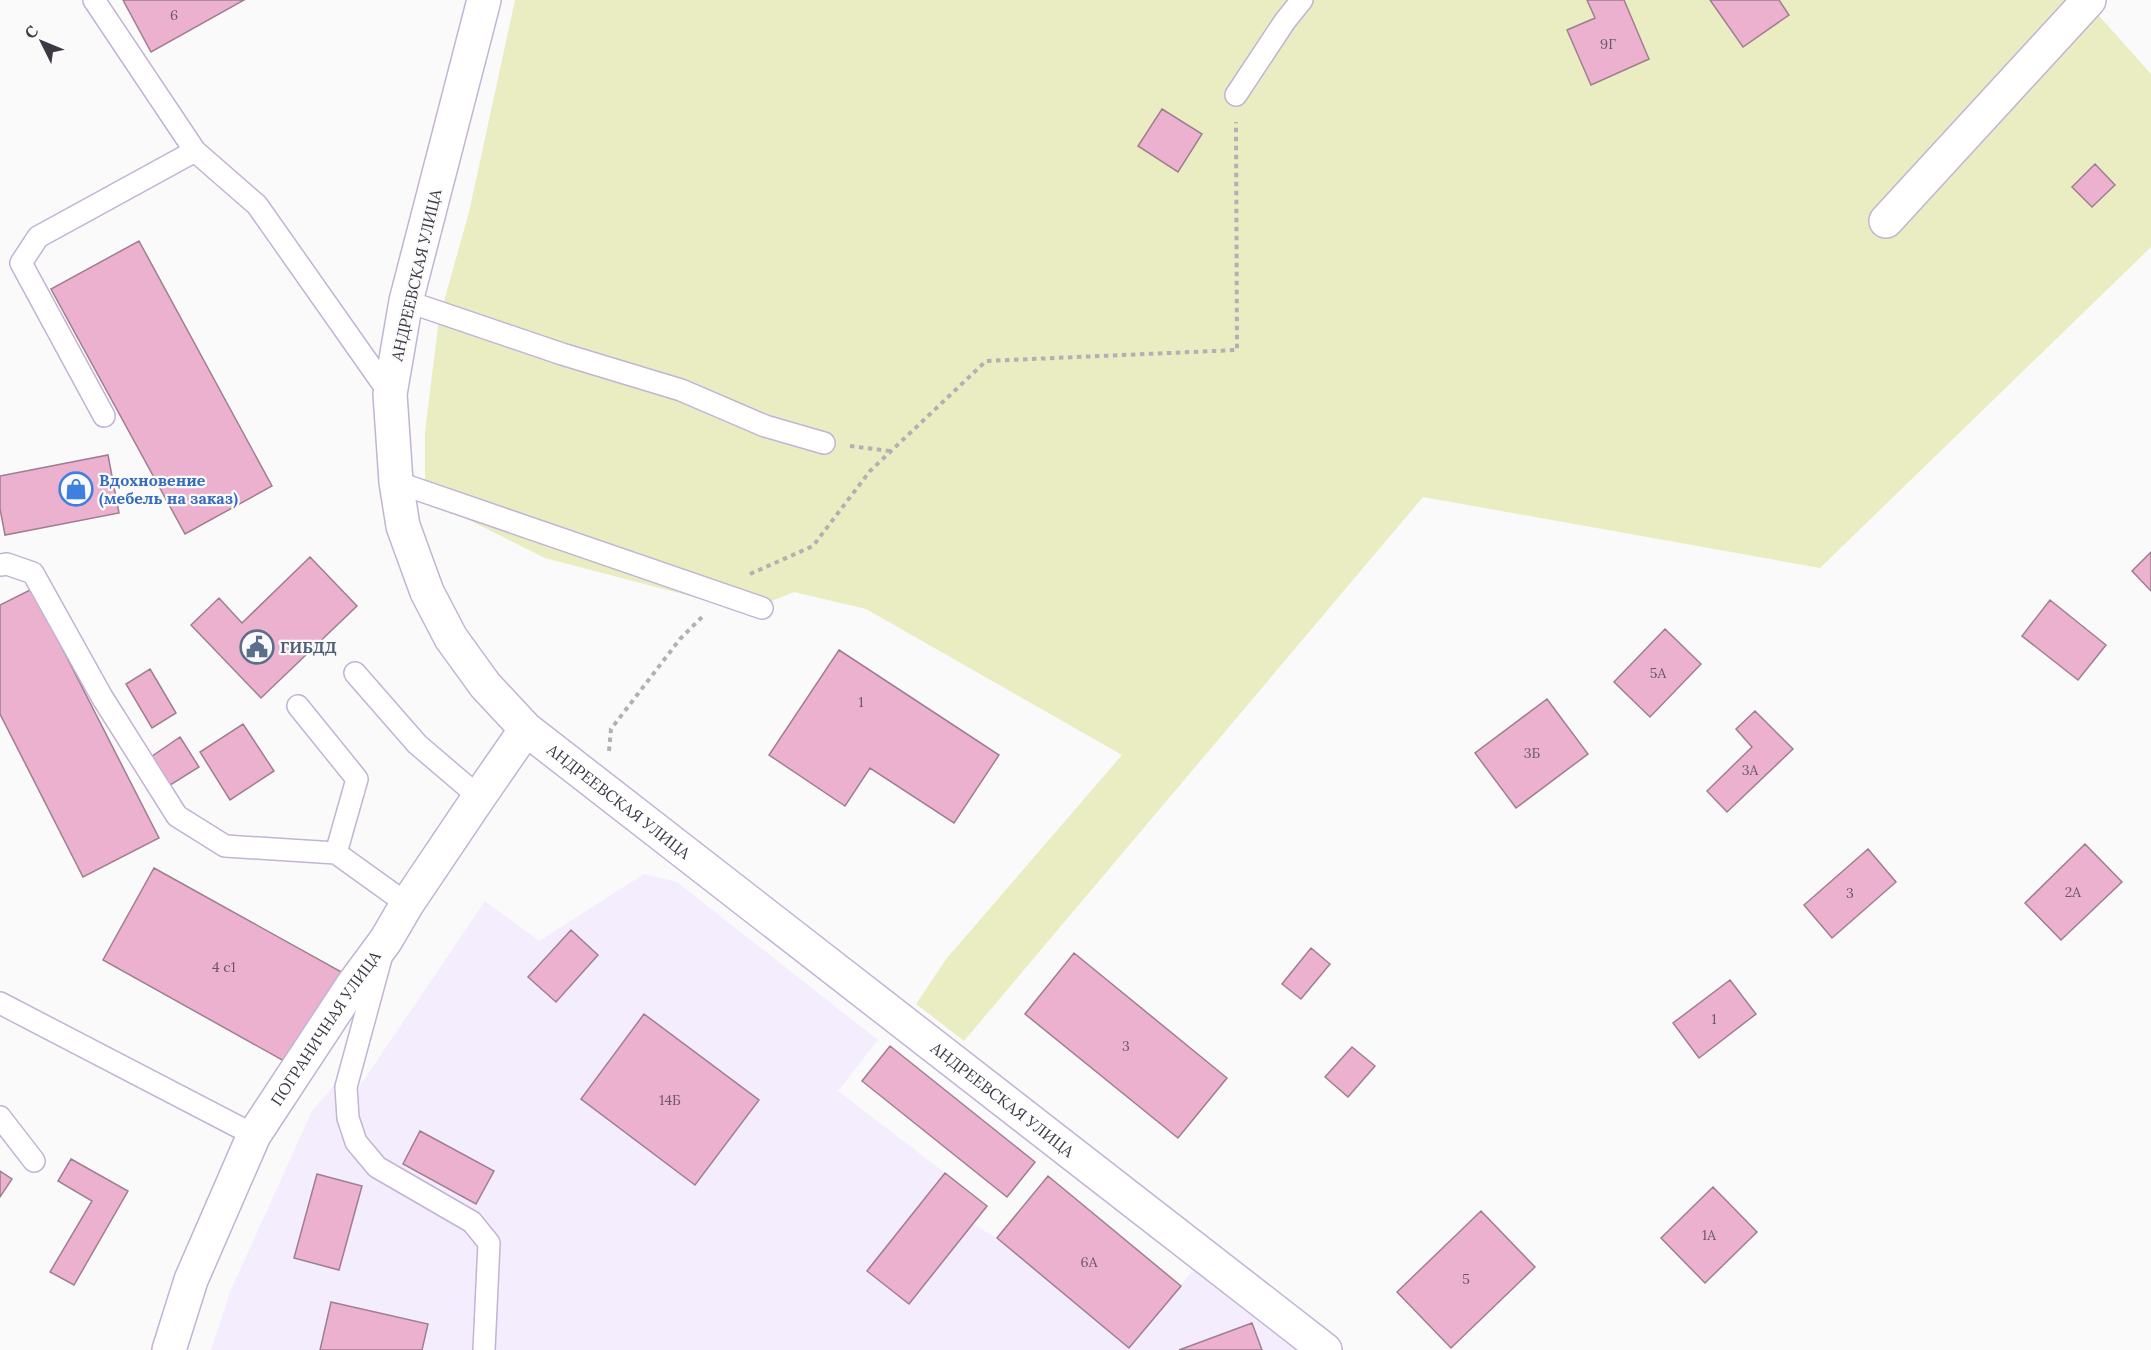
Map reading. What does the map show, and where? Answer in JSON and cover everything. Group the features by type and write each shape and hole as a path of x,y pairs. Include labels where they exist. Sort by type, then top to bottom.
{"street":[{"name":"АНДРЕЕВСКАЯ УЛИЦА","path":"484,0 406,301 390,394 396,482 404,526 427,592 451,638 485,685 526,729 1325,1350"},
{"path":"1886,221 2089,0"},
{"name":"ПОГРАНИЧНАЯ УЛИЦА","path":"169,1350 191,1280 254,1135 352,986 386,940 407,904 478,797 526,729"}],"lane":[{"path":"94,0 195,151 258,205 390,394"},
{"path":"1236,95 1285,21 1302,0"},
{"path":"104,416 21,263 38,237 195,151"},
{"path":"406,301 562,354 681,390 765,426 824,443"},
{"path":"396,482 762,608"},
{"path":"0,565 7,564 33,573 102,697 177,816 225,846 336,853 407,904"},
{"path":"355,673 417,744 478,797"},
{"path":"298,706 357,779 336,853"},
{"path":"386,940 346,1087 348,1118 356,1142 377,1167 472,1222 489,1243 484,1350"},
{"path":"0,1004 254,1135"},
{"path":"0,1117 34,1161"}],"path":[{"path":"607,792 611,729 680,639 751,574 813,546 870,471 986,361 1237,351 1236,95"},
{"path":"824,443 891,451"}],"shaded area":[{"path":"644,874 677,882 878,1040 838,1091 945,1173 867,1271 909,1304 972,1224 997,1238 1129,1347 1195,1268 1296,1350 211,1350 230,1292 312,1111 338,1081 355,1093 485,901 539,941"}],"green space":[{"path":"515,0 2100,0 2092,8 2151,74 2151,247 1820,568 1423,497 964,1041 916,1004 947,958 1122,755 866,609 794,592 747,611 545,558 425,498 425,432 439,319 469,212"}],"building":[{"path":"123,0 244,0 151,52"},
{"path":"1587,0 1624,0 1649,59 1591,85 1567,30 1595,18"},
{"path":"1710,0 1779,0 1789,15 1743,47"},
{"path":"1162,109 1202,134 1178,172 1138,146"},
{"path":"2095,164 2115,185 2092,207 2072,187"},
{"path":"139,241 272,486 185,534 51,289"},
{"path":"108,455 119,513 5,535 0,509 0,476"},
{"path":"2151,552 2151,591 2132,571"},
{"path":"310,557 357,606 261,698 191,625 219,598 242,623"},
{"path":"32,589 159,838 83,877 0,714 0,605"},
{"path":"2050,600 2106,645 2078,680 2022,636"},
{"path":"1665,629 1701,664 1650,717 1614,682"},
{"path":"839,650 999,755 954,823 870,768 845,806 769,755"},
{"path":"150,669 176,713 152,728 126,684"},
{"path":"1547,699 1588,754 1516,808 1475,753"},
{"path":"1755,711 1793,749 1727,812 1707,791 1752,747 1736,729"},
{"path":"243,724 274,771 230,800 200,752"},
{"path":"180,737 199,767 167,787 148,759"},
{"path":"2085,844 2122,882 2061,940 2025,903"},
{"path":"1868,849 1896,882 1832,938 1804,905"},
{"path":"154,868 345,974 293,1066 103,960"},
{"path":"571,930 598,955 556,1002 528,977"},
{"path":"1311,948 1330,964 1301,999 1282,984"},
{"path":"1074,953 1227,1078 1178,1138 1025,1014"},
{"path":"1730,980 1756,1014 1699,1058 1673,1023"},
{"path":"644,1014 759,1100 695,1185 581,1099"},
{"path":"890,1046 1035,1162 1007,1197 862,1081"},
{"path":"1352,1047 1375,1066 1348,1097 1325,1077"},
{"path":"420,1131 494,1171 476,1204 403,1164"},
{"path":"71,1159 128,1191 74,1285 50,1272 92,1201 58,1181"},
{"path":"0,1171 12,1179 0,1197"},
{"path":"945,1173 987,1206 909,1304 867,1271"},
{"path":"317,1174 362,1186 339,1270 294,1258"},
{"path":"1048,1176 1181,1286 1129,1348 997,1238"},
{"path":"1713,1187 1757,1232 1705,1283 1661,1238"},
{"path":"1481,1211 1535,1267 1451,1348 1397,1292"},
{"path":"331,1302 428,1324 422,1350 320,1350"},
{"path":"1252,1323 1262,1350 1179,1350"}],"place":[{"name":"Вдохновение (мебель на заказ)","path":"76,489"},
{"name":"ГИБДД","path":"257,647"}]}
